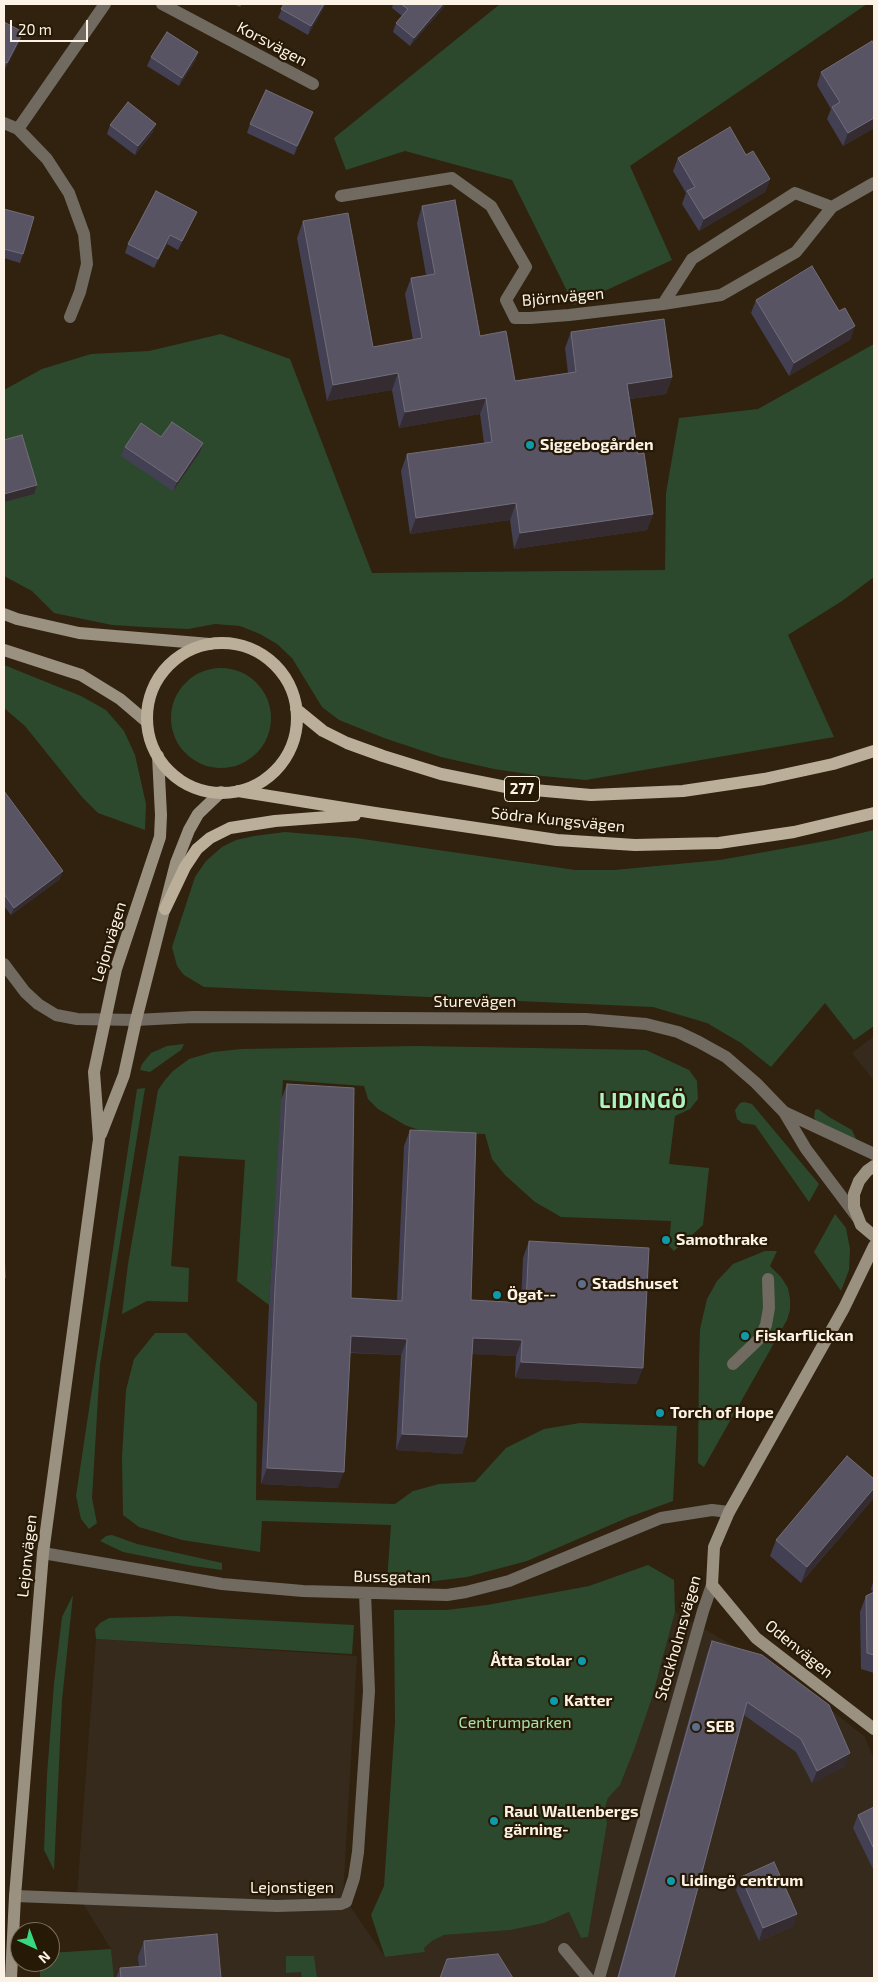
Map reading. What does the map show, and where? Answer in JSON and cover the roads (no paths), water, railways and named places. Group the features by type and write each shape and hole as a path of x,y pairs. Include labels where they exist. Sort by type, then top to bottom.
{"main road":[{"name":"Södra Kungsvägen","path":"238,791 256,784 267,777 284,758 295,735 296,709 291,690 285,678 267,658 244,646 224,643 210,644 180,655 162,673 150,696 147,722 150,740 158,756 169,770 183,782 205,790 221,792 238,791 557,840 635,845 719,843 794,832 874,813"},
{"name":"Södra Kungsvägen","path":"296,709 324,731 347,743 441,774 511,788 592,795 684,791 764,779 833,764 874,750"},
{"path":"165,909 185,867 198,849 210,838 230,828 275,821 375,813"}],"street":[{"path":"18,129 105,4"},
{"name":"Korsvägen","path":"162,4 313,84"},
{"path":"4,123 18,129 48,159 70,193 84,234 87,264 80,292 70,317"},
{"name":"Björnvägen","path":"341,196 452,178 491,206 526,267 506,300 516,318 569,315 721,295 796,252 832,207 874,183"},
{"path":"662,304 692,259 795,193 832,207"},
{"name":"Södra Kungsvägen","path":"4,614 17,619 79,633 210,644"},
{"path":"4,650 82,675 114,694 147,722"},
{"name":"Lejonvägen","path":"11,1978 15,1896 43,1553 99,1139 94,1072 116,969 160,837 161,815 158,756"},
{"name":"Lejonvägen","path":"99,1139 124,1075 176,863 189,830 198,814 221,792"},
{"name":"Sturevägen","path":"4,964 25,992 38,1004 56,1015 77,1019 136,1020 193,1016 586,1018 646,1024 678,1032 726,1057 756,1083 784,1112 806,1149 857,1217"},
{"name":"Sturevägen","path":"784,1112 874,1154"},
{"path":"874,1166 859,1181 854,1194 854,1208 857,1217 861,1225 874,1236"},
{"name":"Stockholmsvägen","path":"599,1978 712,1585 714,1546 729,1512 844,1308 874,1246"},
{"path":"733,1364 760,1338 766,1325 769,1308 768,1279"},
{"name":"Bussgatan","path":"43,1553 222,1584 303,1591 447,1595 509,1581 661,1518 712,1510 729,1512"},
{"name":"Odenvägen","path":"712,1585 756,1638 874,1729"},
{"name":"Lejonstigen","path":"15,1896 277,1906 341,1904 346,1902 354,1878 358,1852 369,1691 365,1593"},
{"path":"564,1949 588,1978"}],"place":[{"name":"Siggebogården","path":"530,445"},
{"name":"Samothrake","path":"666,1240"},
{"name":"Stadshuset","path":"582,1284"},
{"name":"Ögat--","path":"497,1295"},
{"name":"Fiskarflickan","path":"745,1336"},
{"name":"Torch of Hope","path":"660,1413"},
{"name":"Åtta stolar","path":"582,1661"},
{"name":"Katter","path":"554,1701"},
{"name":"SEB","path":"696,1727"},
{"name":"Raul Wallenbergs gärning-","path":"494,1821"},
{"name":"Lidingö centrum","path":"671,1881"}],"district":[{"name":"LIDINGÖ","path":"643,1101"}],"park label":[{"name":"Centrumparken","path":"515,1723"}]}
